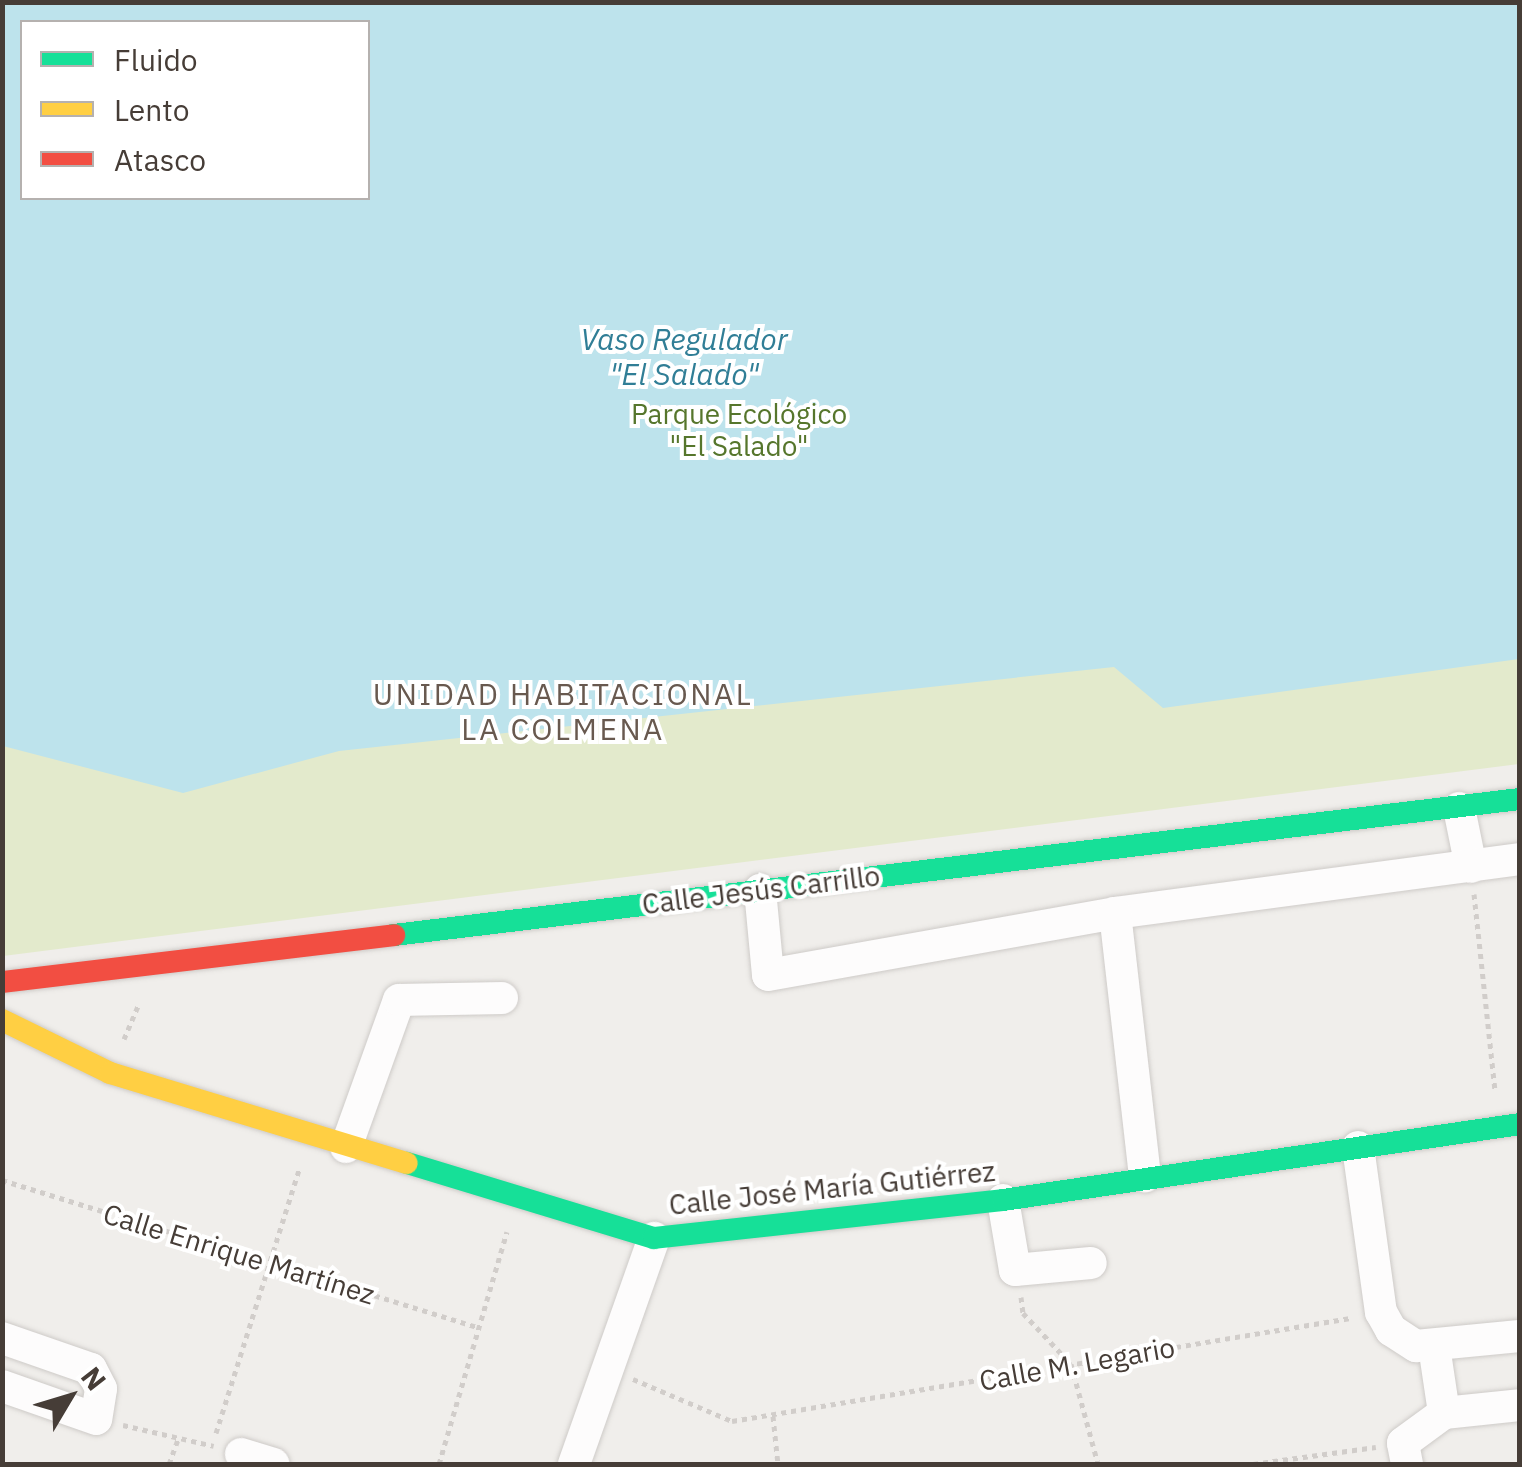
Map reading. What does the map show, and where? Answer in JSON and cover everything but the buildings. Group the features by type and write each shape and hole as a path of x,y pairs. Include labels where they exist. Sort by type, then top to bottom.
{"street":[{"name":"Calle Jesús Carrillo","path":"2,982 1520,800"},
{"path":"1459,808 1470,866"},
{"path":"760,890 768,975 1115,913 1520,858"},
{"path":"1115,913 1145,1176"},
{"path":"346,1147 398,1000 502,998"},
{"name":"Calle José María Gutiérrez","path":"2,1020 110,1074 654,1238 1003,1200 1509,1125"},
{"path":"1358,1147 1381,1312 1402,1340 1434,1346 1520,1336"},
{"path":"1003,1200 1016,1270 1091,1263"},
{"path":"574,1464 654,1238"},
{"path":"2,1338 91,1369 100,1389 96,1419 2,1386"},
{"path":"1434,1346 1444,1413"},
{"path":"1405,1454 1444,1413 1520,1405"},
{"path":"227,1450 274,1464"}],"path":[{"path":"1470,866 1509,1125"},
{"path":"110,1074 156,964"},
{"path":"96,1419 227,1450 270,1265 309,1136"},
{"name":"Calle Enrique Martínez","path":"2,1180 476,1327"},
{"path":"439,1464 476,1327 518,1198"},
{"path":"1016,1270 1023,1313 1071,1364 1098,1464"},
{"name":"Calle M. Legario","path":"607,1369 732,1421 1381,1312"},
{"path":"773,1416 778,1464"},
{"path":"169,1464 178,1439"},
{"path":"1253,1464 1405,1454"}],"green space":[{"name":"Vaso Regulador \"El Salado\"","path":"2,3 1519,3 1519,764 3,956"}],"water":[{"name":"Vaso Regulador \"El Salado\"","path":"2,3 1519,3 1519,659 1163,708 1114,667 339,751 183,793 3,746"}],"traffic: fast":[{"path":"394,935 1520,799"},
{"path":"407,1163 654,1238 1003,1200 1520,1124"}],"traffic: slow":[{"path":"2,1020 110,1073 407,1163"}],"traffic: jam":[{"path":"2,982 394,935"}],"district":[{"name":"UNIDAD HABITACIONAL LA COLMENA","path":"563,711"}],"park label":[{"name":"Parque Ecológico \"El Salado\"","path":"739,430"}]}
